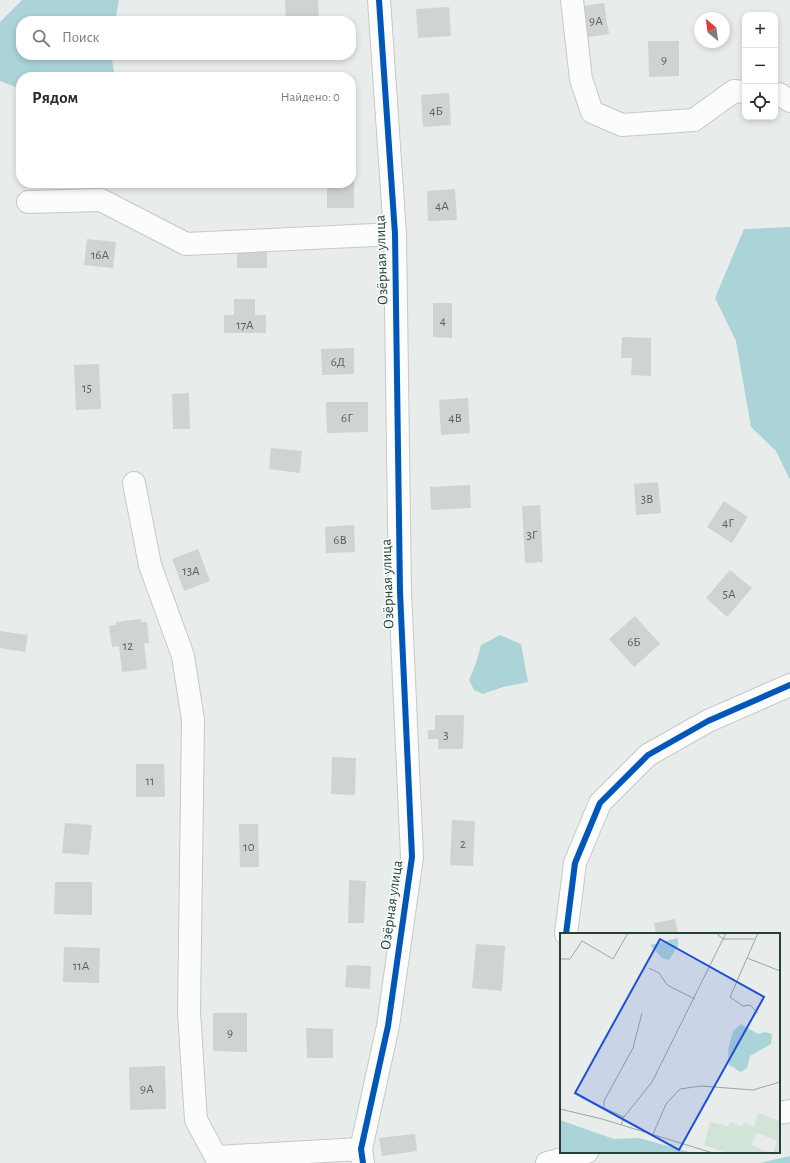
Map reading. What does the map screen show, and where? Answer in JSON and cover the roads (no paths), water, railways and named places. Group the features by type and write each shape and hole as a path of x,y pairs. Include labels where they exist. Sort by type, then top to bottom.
{"street":[{"name":"Озёрная улица","path":"362,1156 388,1026 412,857 400,592 395,234 379,0"},
{"path":"572,0 581,79 592,112 622,125 694,120 734,91 742,92"},
{"path":"778,94 790,101"},
{"path":"28,202 101,200 186,244 395,234"},
{"path":"134,483 150,564 183,656 193,720 189,1012 196,1120 216,1157 362,1156"},
{"path":"566,933 575,863 600,803 648,755 708,721 790,685"},
{"path":"780,1113 790,1111"},
{"path":"546,1163 582,1153"}],"water":[{"path":"22,0 119,0 116,16 16,16 16,60 112,60 114,72 16,72 16,87 0,81 0,22"},
{"path":"790,227 790,480 776,451 751,427 736,341 715,298 744,229"},
{"path":"500,635 521,644 528,682 503,687 483,694 474,690 469,680 481,645"},
{"path":"790,1156 790,1163 760,1163"}]}
